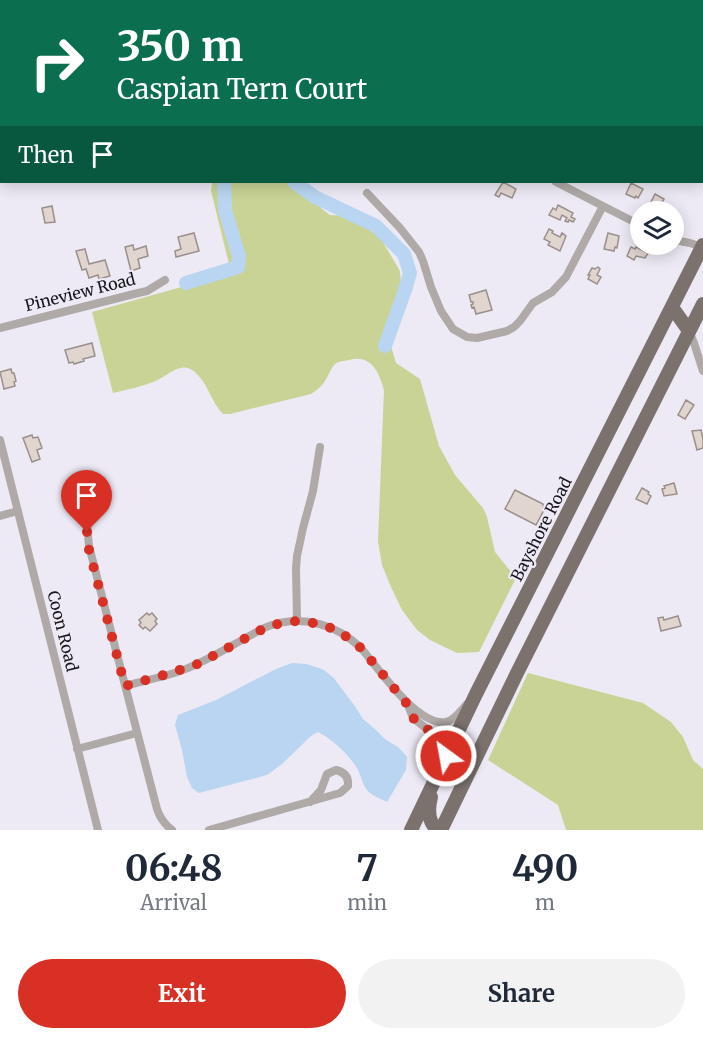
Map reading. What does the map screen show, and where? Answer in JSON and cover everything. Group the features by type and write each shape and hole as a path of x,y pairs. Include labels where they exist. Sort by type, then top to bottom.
{"main road":[{"name":"Bayshore Road","path":"411,830 476,694 702,246"},
{"path":"445,759 429,809 432,824 439,830 703,304"},
{"path":"672,307 689,331"}],"street":[{"path":"558,183 630,220"},
{"path":"367,193 419,252 441,311 453,329 467,337 477,338 507,331 514,327 533,303 552,292 566,277 603,206"},
{"path":"684,242 702,246"},
{"name":"Pineview Road","path":"0,328 147,291 165,280"},
{"path":"689,331 703,371"},
{"name":"Coon Road","path":"0,440 98,830"},
{"path":"297,621 297,556 313,491 320,447"},
{"path":"89,498 88,546 157,809 160,818 172,830"},
{"path":"0,516 18,511"},
{"path":"125,686 198,664 272,625 297,621 320,624 331,627 361,648 407,704 413,718 440,739 445,759"},
{"path":"407,704 433,721 447,722 453,719 476,694"},
{"path":"77,749 137,733"},
{"path":"209,830 310,802 340,793 348,786 343,772 336,770 327,774 321,790 310,802"}],"green space":[{"path":"212,183 296,183 330,215 348,216 380,237 400,271 400,294 385,326 396,363 420,379 439,446 455,475 483,508 495,552 516,578 479,652 457,653 430,640 417,630 402,610 382,565 378,541 384,390 377,371 368,362 357,359 338,362 333,366 322,385 311,394 230,414 223,414 198,375 186,368 176,370 148,384 113,393 92,312 228,274 230,268 211,191"},
{"path":"528,673 643,703 671,722 683,737 693,760 703,769 703,830 566,830 558,805 488,760"}],"water":[{"path":"292,663 322,669 333,677 363,719 407,757 406,770 387,802 368,791 352,760 318,732 267,775 199,793 192,788 187,777 175,725 178,715 216,700"}],"building":[{"path":"502,183 516,189 512,198 501,193 499,197 495,195"},
{"path":"631,183 643,189 638,198 626,194"},
{"path":"655,194 664,199 663,201 652,201"},
{"path":"558,205 573,213 571,217 575,219 573,222 565,221 567,218 562,215 560,220 549,215 553,208 556,210"},
{"path":"52,206 55,222 45,223 42,208"},
{"path":"549,229 560,237 562,233 566,236 560,251 548,245 550,242 544,239"},
{"path":"194,233 199,251 176,257 175,251 181,249 178,237"},
{"path":"608,233 619,236 617,248 615,247 614,251 604,249"},
{"path":"133,245 134,250 146,246 148,256 138,259 140,268 131,271 125,247"},
{"path":"85,249 89,264 105,260 110,276 99,279 98,275 89,278 86,269 82,270 76,251"},
{"path":"630,249 630,255 647,255 645,258 636,256 634,260 627,256"},
{"path":"592,268 600,269 597,275 601,277 597,284 588,279 590,275 588,275"},
{"path":"486,290 492,310 476,314 469,295"},
{"path":"92,343 95,356 74,364 69,363 65,350"},
{"path":"11,369 16,381 15,386 4,389 0,372"},
{"path":"686,400 694,405 685,419 678,415"},
{"path":"701,430 703,448 697,450 692,431"},
{"path":"32,435 33,438 38,437 42,448 37,450 40,459 32,462 23,438"},
{"path":"674,483 677,494 664,496 662,489 665,488 664,486"},
{"path":"642,488 651,496 647,504 636,499"},
{"path":"515,490 543,504 544,510 536,525 505,509"},
{"path":"147,613 149,615 152,613 157,619 155,621 157,624 150,631 139,625 141,623 139,620"},
{"path":"678,616 681,626 661,631 658,618 663,617 664,620"}],"waterway":[{"path":"186,283 238,267 239,256 225,210 224,183"},
{"path":"295,183 315,197 376,226 404,254 410,273 385,346"}],"route":[{"path":"87,532 88,546 125,686 198,664 272,625 297,621 320,624 339,631 361,648 407,704 413,718 437,735 443,744 446,756"}]}
